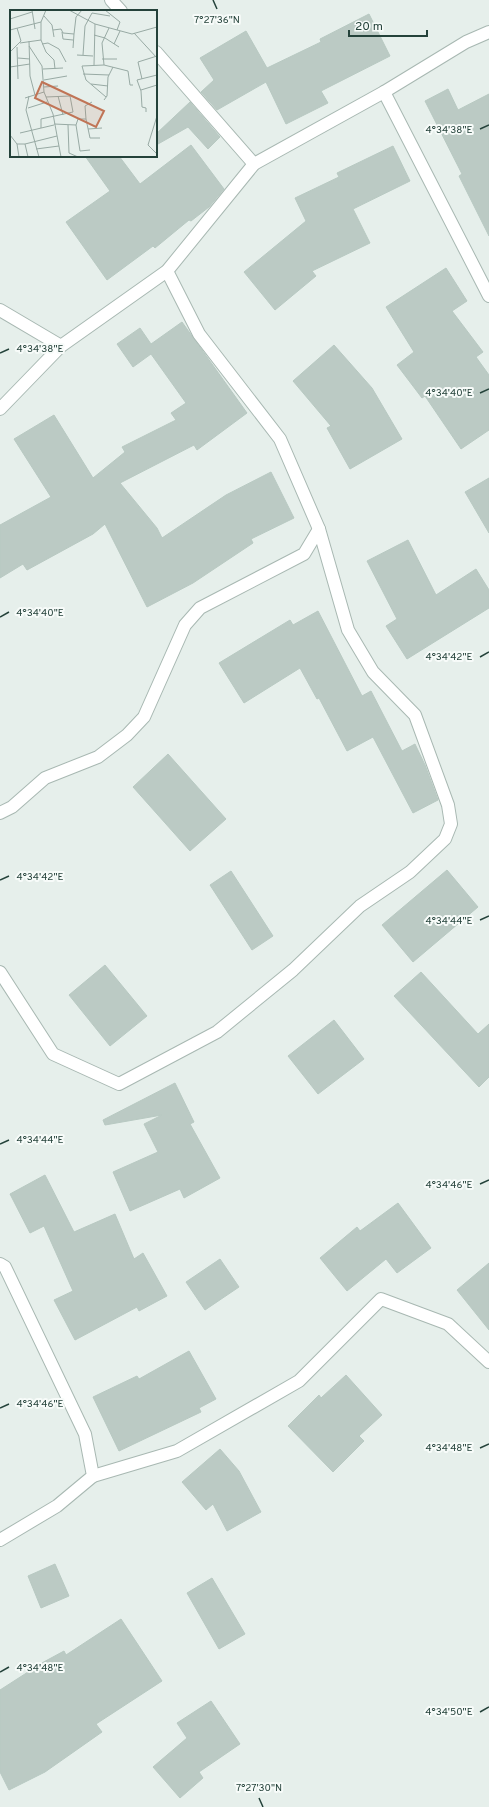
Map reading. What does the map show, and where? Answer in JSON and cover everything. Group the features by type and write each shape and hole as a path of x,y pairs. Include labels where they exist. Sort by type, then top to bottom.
{"street":[{"path":"111,0 120,10"},
{"path":"0,409 61,346 167,271 254,164 384,92 466,42 489,32"},
{"path":"157,53 254,164"},
{"path":"384,92 489,296"},
{"path":"0,972 53,1054 119,1084 217,1032 292,970 360,906 410,872 445,838 451,824 448,805 415,715 373,672 348,630 319,529 280,439 199,334 167,271"},
{"path":"0,310 61,346"},
{"path":"0,814 12,807 45,778 98,757 127,735 144,717 185,625 200,608 304,554 319,529"},
{"path":"0,1264 5,1267 85,1434 93,1476"},
{"path":"0,1540 57,1506 93,1476 177,1451 299,1381 381,1299 448,1324 489,1362"}],"building":[{"path":"369,14 390,56 321,91 328,103 286,124 266,82 217,110 201,92 214,80 200,58 246,31 267,68 321,42 320,39"},
{"path":"448,89 458,110 489,94 489,236 459,176 462,174 425,101"},
{"path":"190,102 220,137 208,149 188,127 158,144 157,133"},
{"path":"191,145 224,189 209,207 191,221 189,220 155,248 153,246 107,280 66,222 110,191 86,157 120,157 140,184"},
{"path":"393,146 410,181 353,209 370,243 312,271 316,276 275,310 244,272 306,221 295,198 339,177 337,173"},
{"path":"446,268 467,301 452,311 483,352 476,357 489,375 489,430 461,449 425,396 422,398 397,365 414,352 386,307"},
{"path":"182,322 247,413 197,450 194,445 120,483 157,528 162,538 226,495 271,472 294,518 251,539 253,543 193,583 147,607 105,524 93,534 27,570 23,564 0,578 0,525 51,497 14,439 54,415 93,478 125,452 122,447 176,420 171,413 186,403 151,354 133,367 117,344 140,328 151,344"},
{"path":"334,345 372,388 402,439 350,469 327,428 331,426 293,381"},
{"path":"489,478 489,533 465,492"},
{"path":"408,540 436,595 476,569 489,590 489,608 407,659 386,626 397,619 367,561"},
{"path":"318,611 362,696 371,691 402,751 415,744 425,765 438,800 413,813 373,737 347,751 319,698 317,699 300,668 244,703 219,663 290,620 293,625"},
{"path":"168,754 226,819 190,851 133,787"},
{"path":"447,870 478,907 413,962 382,925"},
{"path":"231,871 273,936 252,950 210,885"},
{"path":"105,965 147,1016 110,1046 69,995"},
{"path":"421,972 478,1034 489,1024 489,1077 479,1087 394,996"},
{"path":"334,1020 364,1059 318,1094 288,1056"},
{"path":"175,1083 194,1122 190,1124 220,1178 184,1198 180,1189 130,1211 113,1172 158,1152 144,1124 162,1115 105,1125 103,1120"},
{"path":"45,1175 74,1232 115,1214 134,1259 143,1253 167,1296 139,1311 137,1307 75,1340 54,1300 73,1291 44,1226 30,1233 10,1194"},
{"path":"398,1203 431,1248 397,1273 386,1259 347,1291 320,1258 357,1227 360,1231"},
{"path":"220,1259 239,1287 205,1310 186,1282"},
{"path":"489,1263 489,1330 457,1290"},
{"path":"189,1351 216,1399 199,1408 201,1412 119,1451 93,1397 137,1376 139,1379"},
{"path":"346,1375 382,1415 359,1436 364,1441 333,1472 288,1426 319,1395 321,1398"},
{"path":"220,1449 239,1471 261,1512 227,1531 213,1504 206,1510 182,1482"},
{"path":"55,1564 69,1596 41,1608 28,1576"},
{"path":"212,1578 245,1634 219,1649 187,1593"},
{"path":"121,1619 162,1681 96,1724 102,1732 45,1772 9,1790 0,1772 0,1690 28,1672 27,1671 64,1651 66,1655"},
{"path":"211,1701 240,1744 199,1772 203,1778 180,1798 153,1767 187,1738 177,1723"}]}
